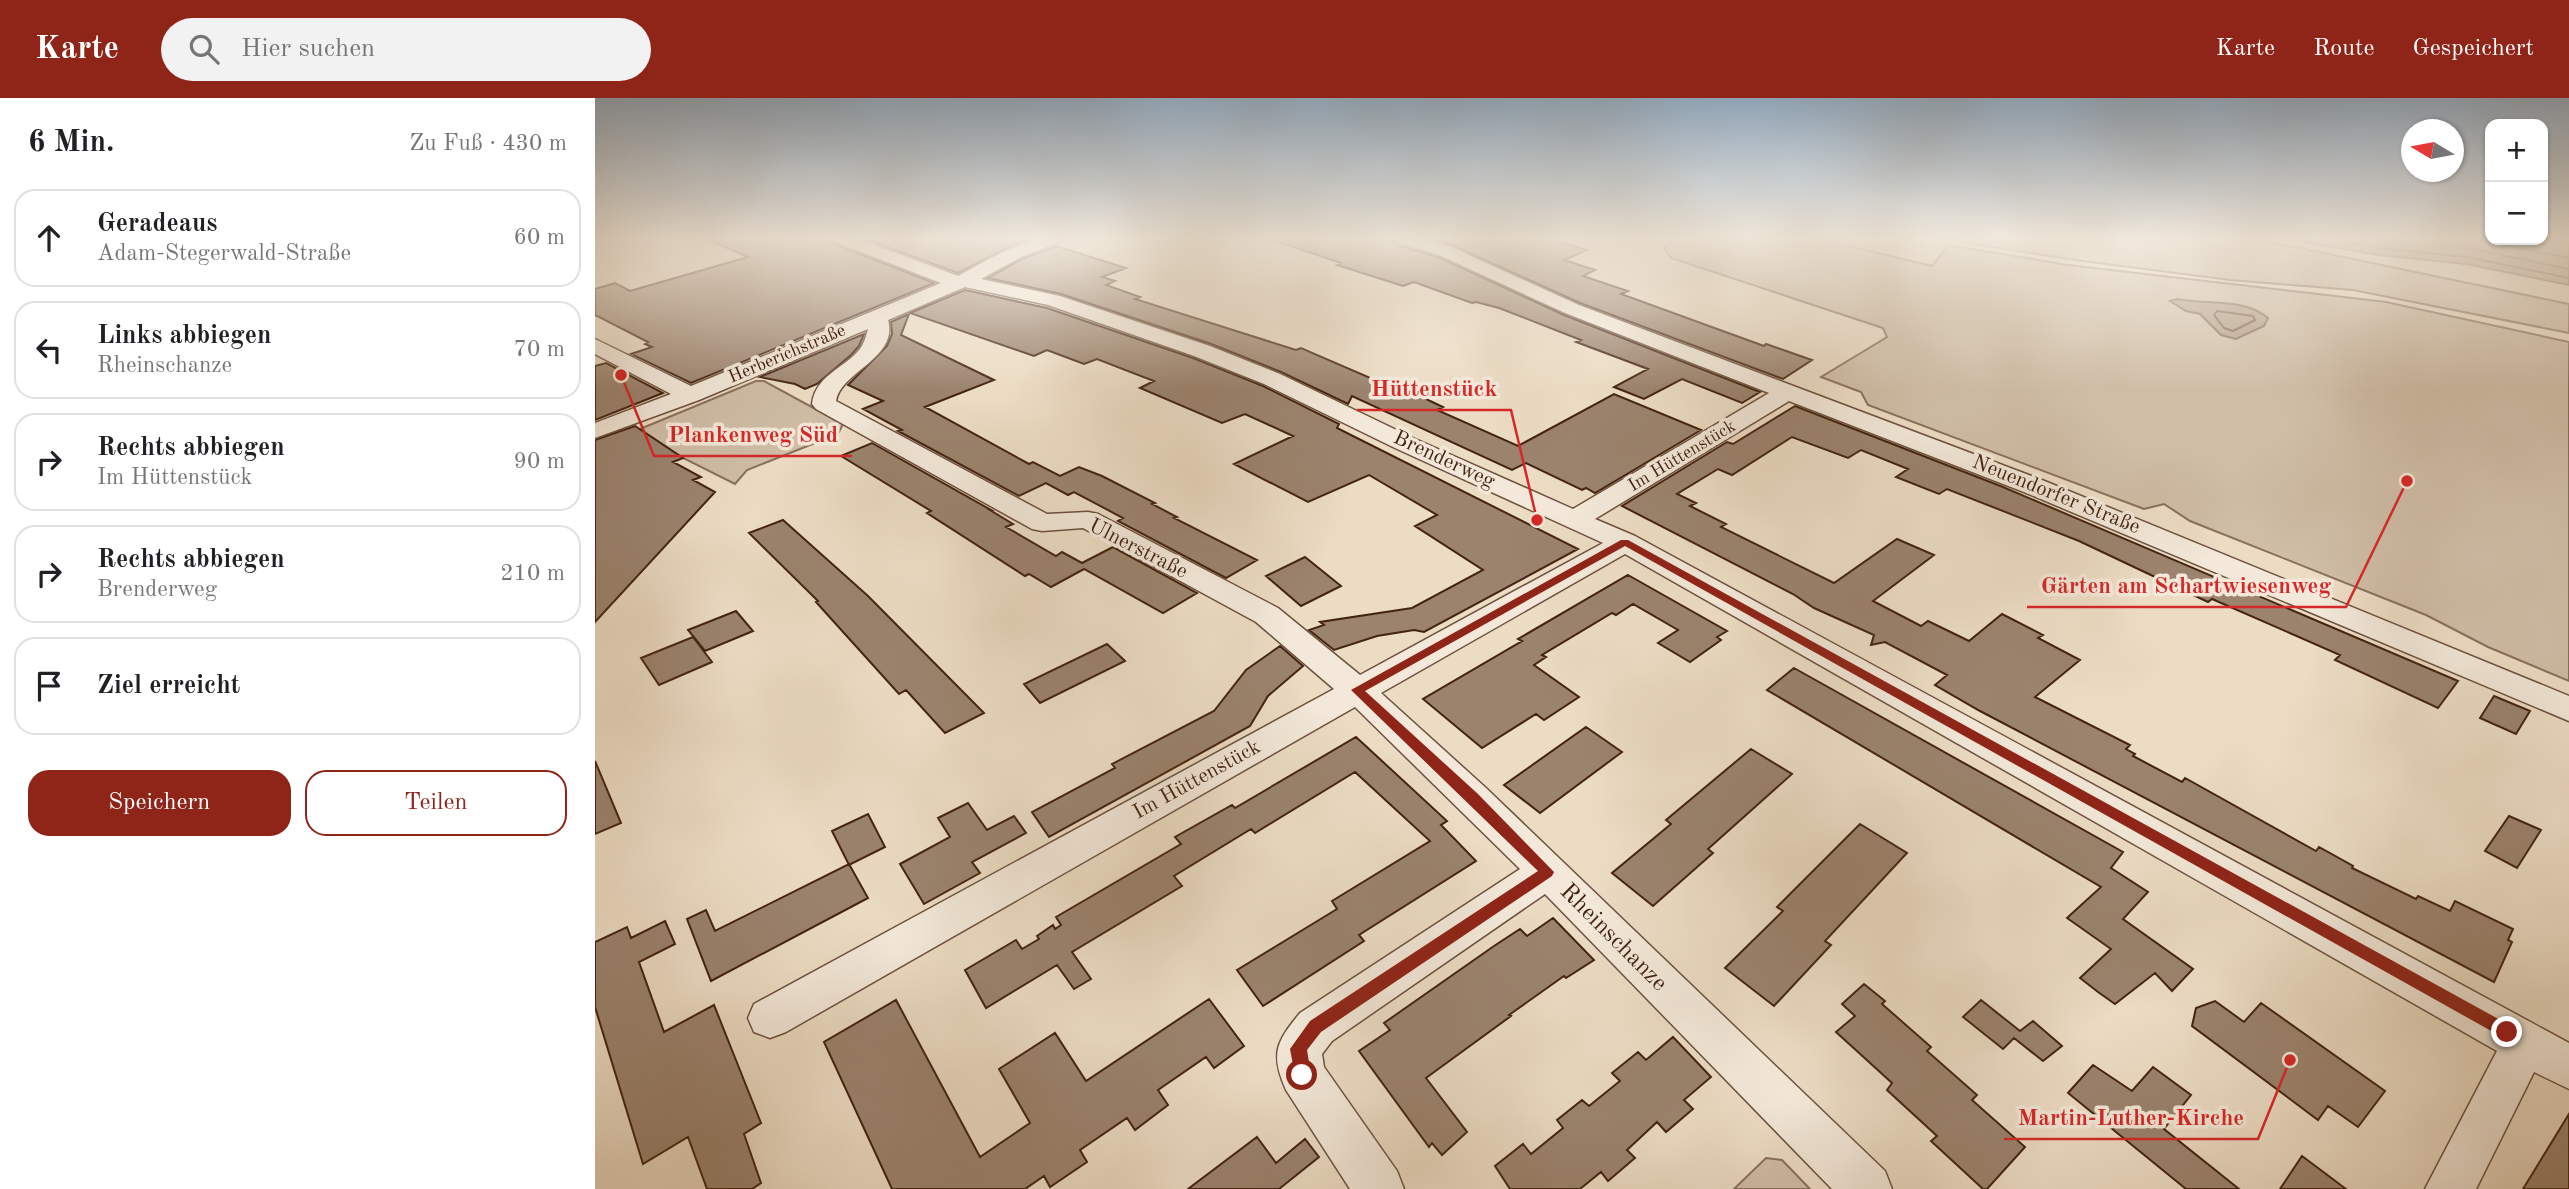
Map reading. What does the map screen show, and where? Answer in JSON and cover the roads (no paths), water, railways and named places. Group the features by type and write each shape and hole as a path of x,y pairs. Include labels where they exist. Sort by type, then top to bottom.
{"street":[{"name":"Herberichstraße","path":"595,431 691,395 940,289"},
{"name":"Brenderweg","path":"998,289 1053,300 1202,351 1272,379 1625,542 2569,1067"},
{"name":"Neuendorfer Straße","path":"1529,289 1640,336 1789,391 2160,537 2569,709"},
{"name":"Ulnerstraße","path":"876,316 879,325 868,354 841,376 823,398 824,404 1042,523 1088,520 1266,615 1357,690"},
{"path":"595,345 691,395"},
{"name":"Im Hüttenstück","path":"1574,520 1789,391"},
{"name":"Im Hüttenstück","path":"770,1018 1625,542"},
{"name":"Rheinschanze","path":"1357,690 1473,798 1867,1189"},
{"path":"1379,1189 1302,1075 1298,1049 1315,1027 1547,872"},
{"path":"2449,1189 2526,1042"}],"water":[{"path":"2178,299 2248,307 2268,318 2264,326 2236,339 2221,335 2200,314 2186,311 2170,301"}],"place":[{"name":"Plankenweg Süd","path":"621,375"},
{"name":"Gärten am Schartwiesenweg","path":"2407,481"},
{"name":"Hüttenstück","path":"1537,520"},
{"name":"Martin-Luther-Kirche","path":"2290,1060"}]}
